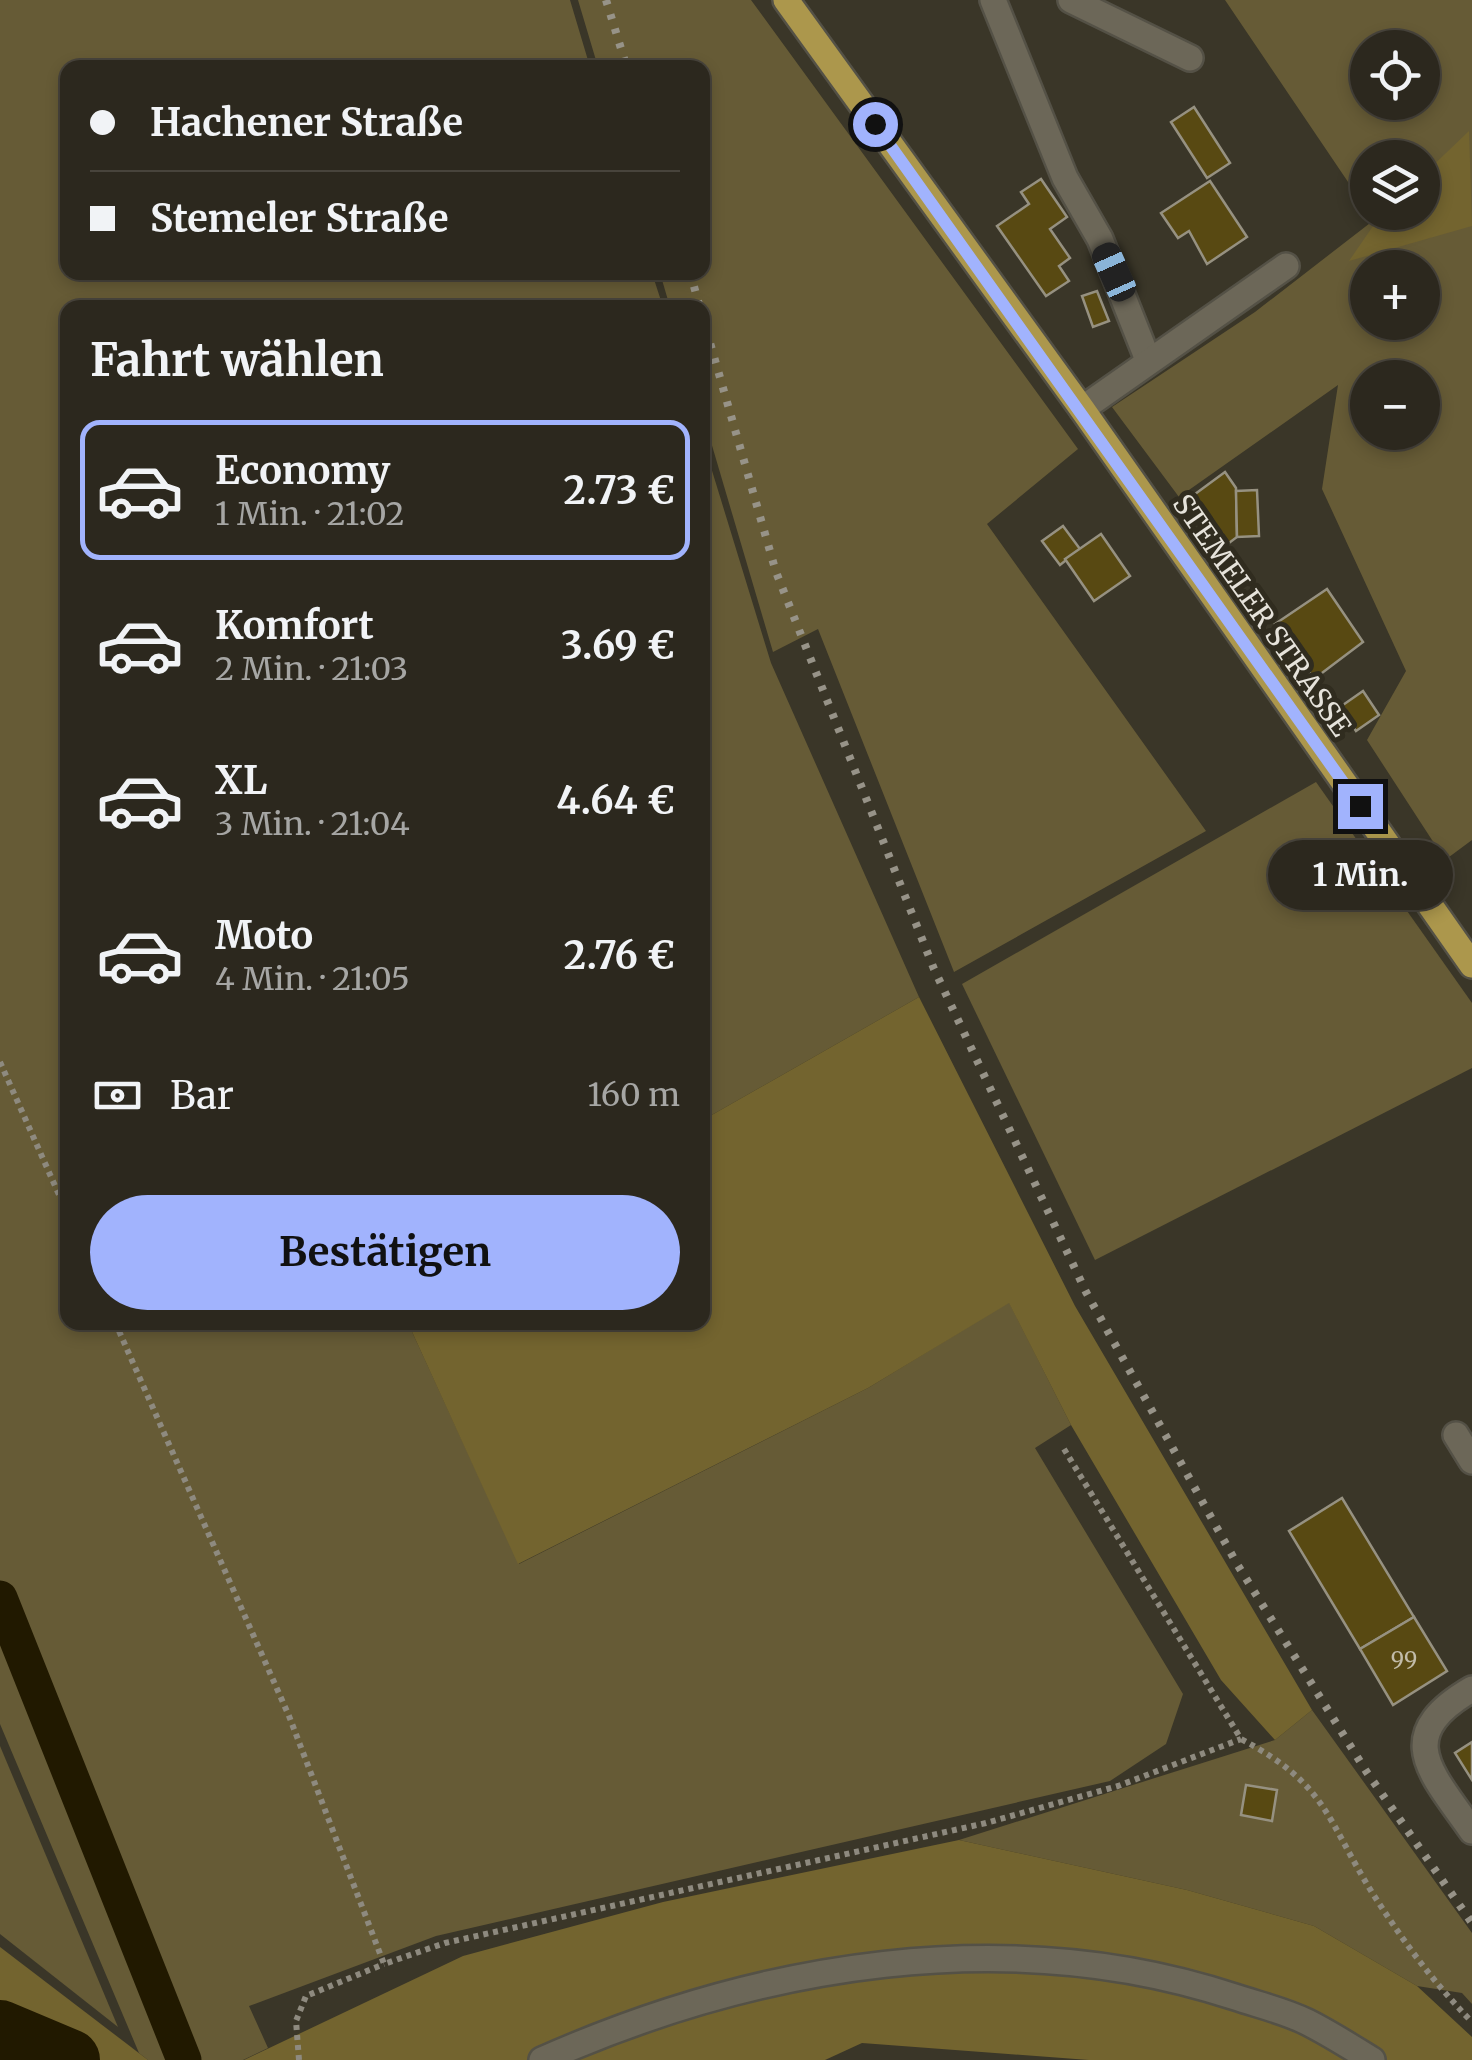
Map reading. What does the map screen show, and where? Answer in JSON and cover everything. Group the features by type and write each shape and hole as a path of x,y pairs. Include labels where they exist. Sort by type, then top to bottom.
{"main road":[{"name":"STEMELER STRASSE","path":"786,0 1082,409 1472,965"}],"street":[{"path":"993,0 1065,178 1100,239 1148,360"},
{"path":"1071,0 1190,58"},
{"path":"1082,409 1286,266"},
{"path":"1456,1435 1472,1461"},
{"path":"1472,1689 1446,1705 1428,1724 1424,1750 1435,1777 1472,1831"},
{"path":"542,2060 660,2014 868,1964 1034,1957 1182,1980 1305,2020 1372,2060"}],"path":[{"path":"0,1062 60,1197"},
{"path":"119,1330 289,1716 384,1964"},
{"path":"1064,1450 1241,1739 1268,1754 1316,1793 1370,1890 1427,1976 1472,2022"},
{"path":"299,2060 296,2022 306,1996 444,1943 986,1823 1118,1786 1241,1739"}],"shaded area":[{"path":"0,0 570,0 588,60 60,60 60,280 654,280 661,300 60,300 60,1330 411,1330 519,1564 868,1388 1009,1302 1071,1425 1035,1448 1183,1694 1166,1744 1110,1781 436,1936 249,2006 268,2048 243,2060 148,2060 139,2053 0,1724"},
{"path":"578,0 751,0 1078,449 987,524 1206,831 954,972 818,629 773,652 710,439 710,300 668,300 662,280 710,280 710,60 596,60"},
{"path":"1225,0 1472,0 1472,840 1445,860 1367,740 1406,671 1322,489 1338,385 1179,497 1112,407 1255,312 1361,230 1440,230 1440,140 1350,140 1350,185"},
{"path":"1469,131 1472,226 1388,250 1357,250 1370,230 1440,230 1440,159"},
{"path":"710,464 771,663 919,997 710,1116"},
{"path":"1316,782 1472,1003 1472,1068 1095,1260 962,984"},
{"path":"919,997 1075,1306 1312,1710 1275,1740 1221,1680 1071,1425 1009,1303 868,1388 518,1564 411,1330 710,1330 710,1116"},
{"path":"1312,1710 1472,1933 1472,2004 1462,1993 1417,1986 1314,1926 1187,1890 959,1840 1275,1740"},
{"path":"0,1746 118,2027 0,1934"},
{"path":"959,1840 1187,1890 1314,1926 1417,1986 1472,2037 1472,2060 1089,2060 862,2043 825,2060 244,2060 463,1956 663,1902"},
{"path":"0,1947 148,2060 0,2060"}],"building":[{"path":"1194,107 1230,163 1207,178 1171,122"},
{"path":"1041,179 1067,217 1050,229 1070,258 1059,266 1069,281 1046,296 997,226 1029,204 1021,192"},
{"path":"1210,181 1247,237 1207,264 1189,231 1178,238 1161,213"},
{"path":"1097,291 1109,321 1093,327 1082,296"},
{"path":"1225,472 1236,488 1237,537 1225,546 1191,497"},
{"path":"1257,490 1259,536 1237,537 1236,491"},
{"path":"1063,526 1080,549 1060,565 1042,541"},
{"path":"1101,534 1130,576 1094,601 1065,559"},
{"path":"1327,589 1363,642 1314,679 1275,624"},
{"path":"1363,691 1379,715 1356,731 1340,707"},
{"path":"1342,1498 1414,1617 1360,1649 1289,1531"},
{"path":"1414,1617 1447,1671 1393,1705 1360,1649"},
{"path":"1472,1742 1472,1780 1455,1753"},
{"path":"1246,1785 1277,1790 1272,1821 1241,1815"}],"waterway":[{"path":"0,1598 184,2060"},
{"path":"0,2031 69,2060"}],"railway":[{"path":"606,0 625,60"},
{"path":"692,280 698,300"},
{"path":"710,343 776,572 934,969 1086,1292 1237,1564 1366,1771 1472,1923"}],"route":[{"path":"875,124 1082,409 1360,806"}]}
